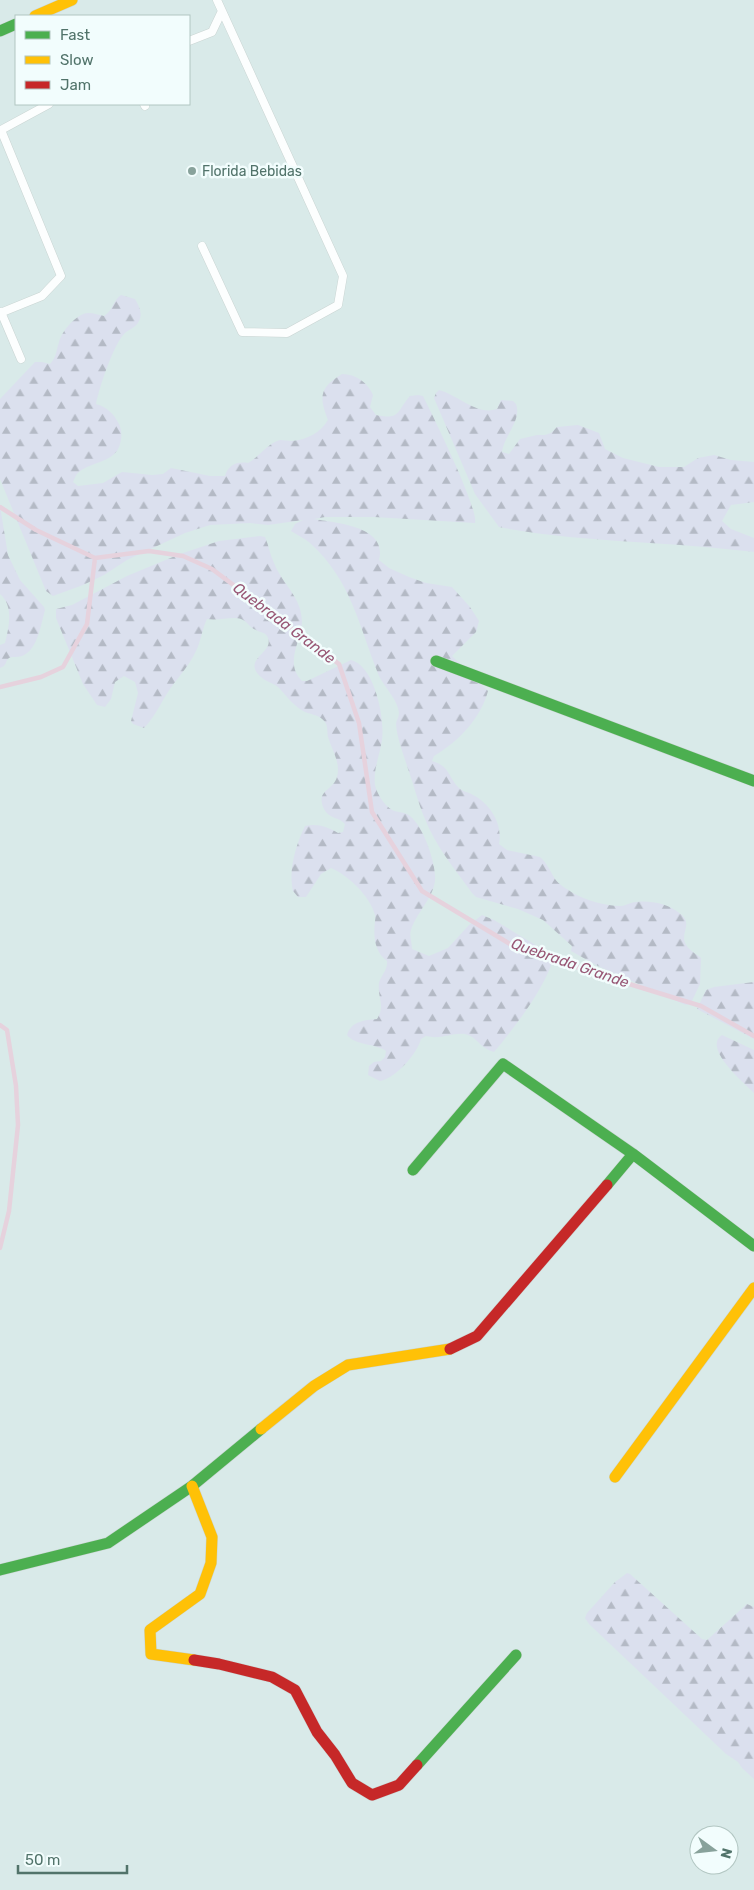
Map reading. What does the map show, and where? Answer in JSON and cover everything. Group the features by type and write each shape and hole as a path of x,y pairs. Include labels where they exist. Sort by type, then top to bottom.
{"street":[{"path":"36,15 72,0"},
{"path":"0,31 15,24"},
{"path":"436,661 754,781"},
{"path":"413,1170 502,1064 634,1154 754,1246"},
{"path":"0,1570 108,1543 192,1486 314,1386 348,1366 450,1349 477,1336 634,1154"},
{"path":"615,1477 754,1288"},
{"path":"192,1486 212,1537 211,1564 200,1594 150,1630 151,1654 219,1664 272,1677 295,1690 317,1732 335,1755 352,1783 372,1795 398,1785 516,1655"}],"lane":[{"path":"202,246 242,332 287,333 338,305 343,276 217,0"},
{"path":"190,42 212,32 222,11"},
{"path":"21,359 1,312 42,296 60,276 1,130 47,105"}],"shaded area":[{"path":"0,0 754,0 754,1890 0,1890"}],"green space":[{"path":"121,295 135,299 141,315 138,323 124,334 115,348 103,378 96,404 110,411 115,417 121,429 121,441 113,455 84,468 78,473 73,482 78,486 103,483 122,472 152,475 163,474 171,468 210,476 225,476 228,469 237,463 248,463 280,440 292,441 303,439 313,435 322,428 328,420 323,405 323,394 329,384 342,374 357,377 368,387 373,395 370,407 376,415 394,415 410,396 423,396 463,481 474,514 475,523 374,517 325,517 314,519 347,525 368,533 376,540 380,549 379,560 389,568 426,583 452,587 470,607 479,621 476,632 452,656 488,691 485,701 474,720 452,744 434,756 432,761 446,769 455,784 461,789 479,799 490,809 499,830 499,844 507,850 540,857 547,864 556,881 573,893 583,898 614,906 623,906 643,901 656,903 668,906 682,916 686,922 684,939 686,945 701,958 700,984 691,1003 686,1005 598,966 571,951 572,946 543,920 518,909 476,897 472,893 429,829 401,747 396,724 399,714 398,708 379,676 353,605 345,589 336,573 324,558 310,543 291,531 295,524 303,520 268,525 250,523 210,525 185,533 127,560 104,575 83,585 53,596 46,591 0,479 0,399 35,362 50,364 55,356 63,333 74,320 88,313 104,316"},
{"path":"439,390 482,410 497,409 501,400 513,401 516,404 517,416 502,452 509,454 520,439 545,435 551,433 557,427 578,425 599,433 605,449 623,458 659,467 684,467 698,458 714,455 731,460 754,462 754,502 731,505 722,521 731,529 754,538 754,552 562,536 499,527 475,494 434,398"},
{"path":"0,506 8,555 20,580 45,610 33,647 24,655 9,658 4,666 0,668 0,645 5,643 9,611 7,604 0,594"},
{"path":"265,537 278,571 299,605 302,622 295,652 294,667 302,681 307,681 351,660 359,664 366,672 377,694 383,731 375,773 375,785 381,799 389,808 407,814 418,825 430,850 435,875 435,882 430,896 411,930 412,949 429,956 448,948 469,925 482,915 494,920 554,956 537,993 520,1019 494,1052 485,1048 473,1037 465,1034 437,1037 426,1036 421,1039 419,1045 405,1064 393,1075 380,1081 368,1075 369,1066 374,1062 381,1061 385,1057 386,1051 382,1048 355,1041 347,1035 355,1024 377,1019 380,1014 379,983 387,961 377,949 374,933 375,917 372,908 358,887 338,871 331,868 321,874 306,897 298,897 293,891 292,866 305,826 322,826 338,833 343,832 345,824 329,815 322,803 323,794 335,782 338,772 326,724 319,717 305,712 291,702 278,687 263,679 256,671 254,665 269,643 266,635 241,619 207,619 193,656 144,728 133,724 131,721 138,693 135,682 124,676 115,682 111,699 105,707 97,705 83,684 56,618 56,609 72,605 127,576 180,554 219,541"},
{"path":"754,982 754,1039 697,1009 706,990 714,987"},
{"path":"722,1035 754,1050 754,1093 734,1074 721,1056 717,1048 717,1041"},
{"path":"627,1573 702,1639 707,1640 747,1604 754,1607 754,1779 589,1624 585,1618 587,1613 615,1582"}],"waterway":[{"name":"Quebrada Grande","path":"0,507 36,530 95,558 149,551 183,556 212,569 339,664 359,723 372,812 422,891 510,944 600,975 701,1006 754,1036"},
{"path":"0,687 41,677 63,667 87,624 95,558"},
{"path":"0,1025 7,1030 16,1086 18,1125 9,1211 0,1248"}],"traffic: fast":[{"path":"0,31 15,24"},
{"path":"436,661 754,781"},
{"path":"413,1170 503,1064 633,1154"},
{"path":"607,1185 633,1154 754,1246"},
{"path":"0,1570 108,1543 192,1486 261,1429"},
{"path":"417,1765 516,1655"}],"traffic: slow":[{"path":"37,15 72,0"},
{"path":"615,1477 754,1288"},
{"path":"261,1429 314,1386 348,1365 450,1349"},
{"path":"192,1486 212,1537 211,1563 200,1594 150,1630 151,1654 194,1660"}],"traffic: jam":[{"path":"450,1349 477,1336 607,1185"},
{"path":"194,1660 272,1677 295,1690 317,1732 335,1755 352,1783 372,1795 399,1785 417,1765"}],"place":[{"name":"Florida Bebidas","path":"192,171"}]}
